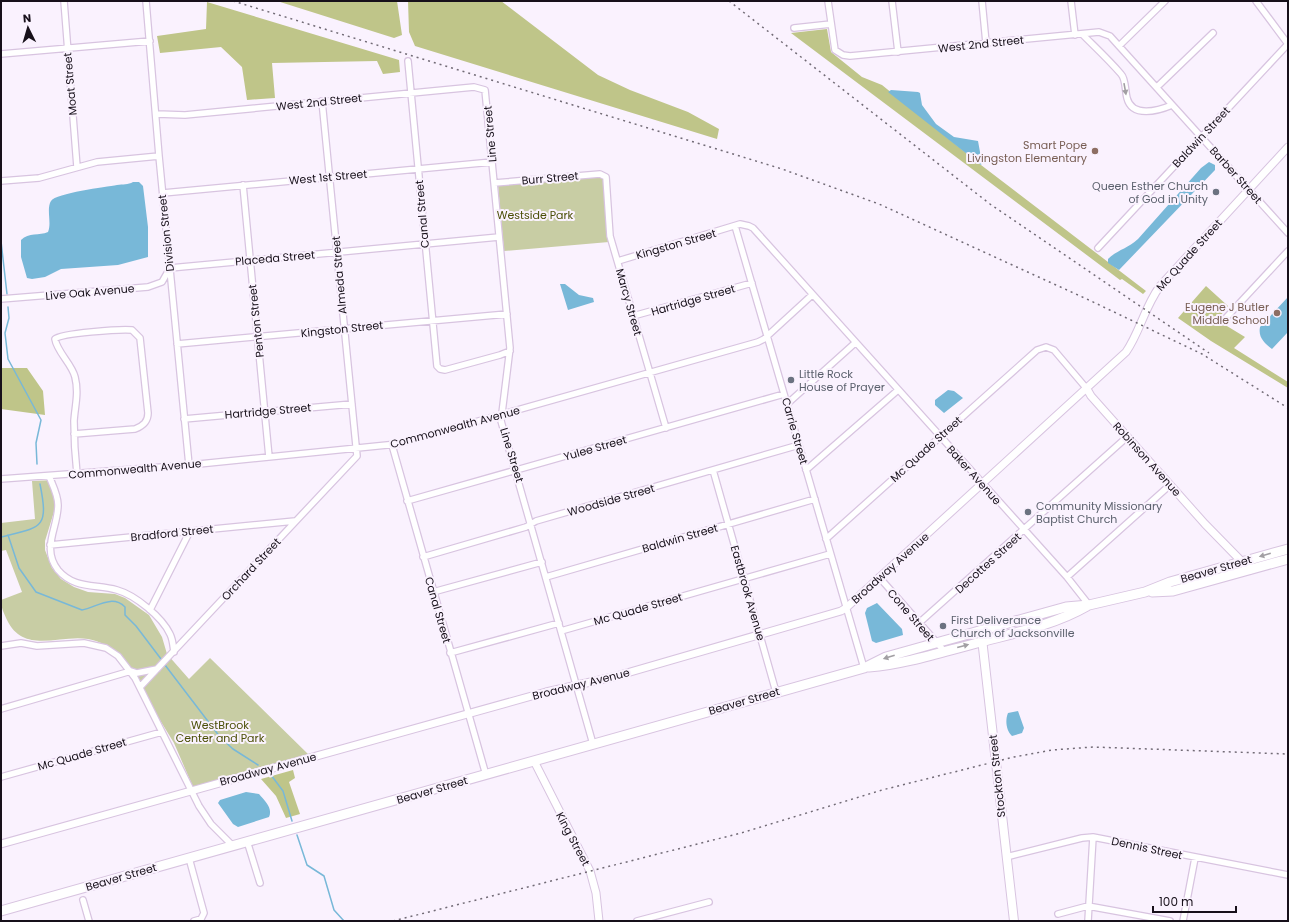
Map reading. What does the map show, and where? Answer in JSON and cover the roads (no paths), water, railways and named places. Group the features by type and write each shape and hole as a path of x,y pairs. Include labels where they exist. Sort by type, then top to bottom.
{"main road":[{"name":"Beaver Street","path":"907,656 936,643 981,630 1066,606 1088,605 1145,592 1170,582 1288,548"},
{"name":"Beaver Street","path":"1145,592 1173,591 1288,559"},
{"name":"Beaver Street","path":"1,911 864,668 886,657 945,652 1068,617 1088,605"},
{"name":"Stockton Street","path":"981,630 1014,921"}],"street":[{"name":"Moat Street","path":"64,1 77,167"},
{"name":"Division Street","path":"146,1 159,156 189,465"},
{"path":"794,28 831,24 828,1"},
{"path":"892,1 898,52"},
{"path":"982,1 986,43"},
{"path":"1071,1 1079,34 1123,75 1128,101 1133,107 1145,112 1169,106"},
{"path":"1119,46 1165,1"},
{"path":"1256,1 1288,44"},
{"name":"West 2nd Street","path":"831,24 835,50 838,53 850,56 1079,34 1105,33 1119,46"},
{"path":"1157,88 1213,33"},
{"path":"1,54 150,41"},
{"name":"Baldwin Street","path":"1098,248 1288,44"},
{"name":"Barber Street","path":"1119,46 1157,88 1169,106 1201,136 1288,233"},
{"name":"Canal Street","path":"408,62 437,366 440,369 445,370 510,351"},
{"name":"West 2nd Street","path":"156,114 185,115 474,86 482,88"},
{"name":"Line Street","path":"482,88 486,94 510,351 501,421 532,524 593,744"},
{"name":"Almeda Street","path":"322,101 356,448"},
{"name":"Mc Quade Street","path":"1087,389 1126,352 1135,337 1150,300 1167,276 1288,147"},
{"path":"1,181 39,178 97,162 159,156"},
{"name":"West 1st Street","path":"163,193 492,162"},
{"name":"Burr Street","path":"494,183 600,174 605,175"},
{"name":"Marcy Street","path":"605,175 607,179 610,236 666,428"},
{"name":"Penton Street","path":"243,185 269,457"},
{"name":"Baker Avenue","path":"735,226 740,224 749,226 762,239 1067,577 1088,605"},
{"name":"Kingston Street","path":"618,261 735,226"},
{"name":"Carrie Street","path":"735,226 864,668"},
{"name":"Placeda Street","path":"170,268 500,237"},
{"path":"1223,321 1288,251"},
{"name":"Live Oak Avenue","path":"1,299 148,287 162,282 170,268"},
{"name":"Hartridge Street","path":"633,316 752,283"},
{"name":"Commonwealth Avenue","path":"1,480 189,465 392,445 758,342 768,337 812,296"},
{"name":"Kingston Street","path":"177,344 257,338 344,328 507,314"},
{"path":"74,434 134,429 147,422 148,413 140,338 135,332 124,329 60,336 55,339 75,378 77,400 74,434 77,474"},
{"path":"787,404 855,343"},
{"name":"Mc Quade Street","path":"826,539 1037,350 1046,347"},
{"name":"Robinson Avenue","path":"1046,347 1054,350 1127,437 1250,570"},
{"name":"Broadway Avenue","path":"1,844 546,692 577,685 827,616 846,608 1087,389"},
{"path":"806,470 898,390"},
{"name":"Yulee Street","path":"407,501 784,394"},
{"name":"Hartridge Street","path":"184,419 352,404"},
{"name":"Decottes Street","path":"919,623 1024,531 1127,437"},
{"name":"Canal Street","path":"392,445 467,714 486,774"},
{"name":"Woodside Street","path":"423,557 532,524 536,521 800,445"},
{"name":"Orchard Street","path":"140,687 357,456 356,448"},
{"name":"Eastbrook Avenue","path":"713,470 776,692"},
{"path":"49,476 58,499 58,508 50,545 52,559 58,570 66,578 83,585 111,588 124,592 150,610 170,634 174,652"},
{"path":"1067,577 1170,485"},
{"name":"Baldwin Street","path":"546,576 814,499"},
{"name":"Bradford Street","path":"50,545 295,521"},
{"path":"150,610 190,531"},
{"name":"Mc Quade Street","path":"562,631 830,554"},
{"path":"433,592 542,562"},
{"name":"Cone Street","path":"879,577 945,652"},
{"path":"450,653 559,623"},
{"path":"1,646 21,643 37,646 78,643 95,644 111,651 131,671 190,791 211,824 232,846"},
{"path":"1,709 131,671 136,673 158,669"},
{"name":"Mc Quade Street","path":"1,777 162,732"},
{"name":"King Street","path":"534,761 590,871 596,893 599,921"},
{"path":"1088,921 1093,837"},
{"name":"Dennis Street","path":"1006,857 1082,838 1093,837 1288,875"},
{"path":"247,842 260,883"},
{"path":"189,858 204,913 201,919 194,921"},
{"path":"1183,921 1195,858"},
{"path":"83,900 89,921"},
{"path":"637,921 708,902"},
{"path":"1058,914 1088,906 1170,921"}],"water":[{"path":"891,90 920,93 922,105 936,124 954,137 978,141 982,163 981,165 888,92"},
{"path":"1209,162 1215,165 1215,170 1119,270 1108,263 1108,259 1111,256 1138,239 1201,168"},
{"path":"139,182 143,186 148,227 148,257 118,265 61,269 45,277 32,279 27,278 21,257 21,240 27,236 48,232 49,208 51,201 62,195"},
{"path":"560,284 565,284 579,295 593,298 594,302 568,310"},
{"path":"1288,297 1288,332 1272,349 1262,340 1260,327"},
{"path":"948,390 954,391 963,398 944,413 935,405 935,400"},
{"path":"877,603 902,629 903,635 876,643 872,641 865,613 867,608"},
{"path":"1018,711 1024,728 1022,733 1012,736 1007,728 1007,716 1008,713"},
{"path":"246,792 259,794 268,805 270,814 269,817 238,827 233,824 218,803 220,800"}],"waterway":[{"path":"1,241 7,294"},
{"path":"8,307 9,318 5,333 8,359 41,420 36,443 37,464"},
{"path":"1,537 26,531 39,524 42,518 43,510 43,499 40,484"},
{"path":"8,535 19,568 36,592 82,610 104,602 110,601 120,603 125,607 125,615 136,626 161,659"},
{"path":"165,665 220,737 233,749 258,765"},
{"path":"271,775 283,791 292,821"},
{"path":"297,835 307,865 324,876 334,910 344,921"}],"railway":[{"path":"233,1 782,169 879,204 1091,301 1202,354 1288,408"},
{"path":"729,1 990,204 1209,353"},
{"path":"393,921 741,833 882,790 1014,757 1052,750 1093,747 1288,754"}],"place":[{"name":"Smart Pope Livingston Elementary","path":"1095,151"},
{"name":"Queen Esther Church of God in Unity","path":"1216,192"},
{"name":"Eugene J Butler Middle School","path":"1277,313"},
{"name":"Little Rock House of Prayer","path":"791,380"},
{"name":"Community Missionary Baptist Church","path":"1028,512"},
{"name":"First Deliverance Church of Jacksonville","path":"943,626"}],"park label":[{"name":"Westside Park","path":"535,215"},
{"name":"WestBrook Center and Park","path":"220,731"}]}
